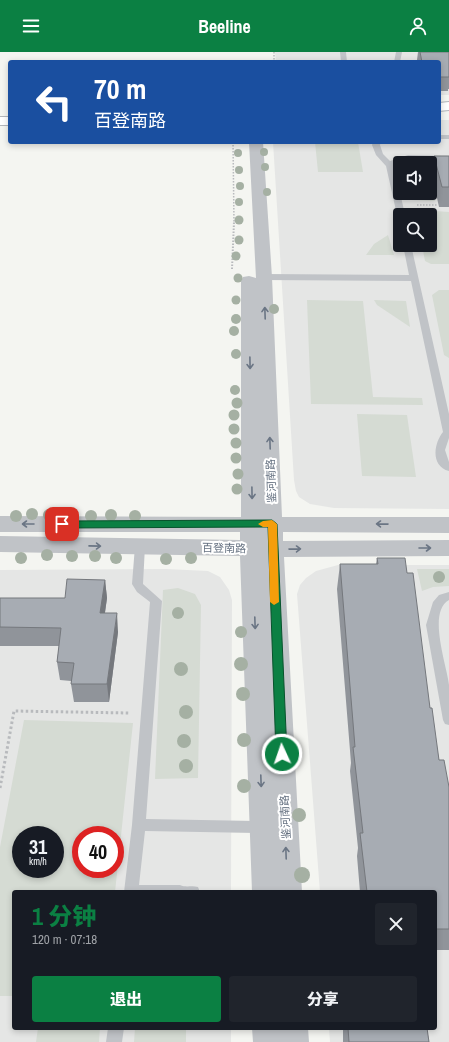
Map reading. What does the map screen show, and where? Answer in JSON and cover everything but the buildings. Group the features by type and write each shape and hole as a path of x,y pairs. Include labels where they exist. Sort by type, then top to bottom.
{"street":[{"name":"鉴河南路","path":"246,144 252,455 251,548 266,890"},
{"name":"鉴河南路","path":"256,144 264,277 272,524 288,890"},
{"name":"百登南路","path":"0,524 449,525"},
{"name":"百登南路","path":"0,544 273,549 449,548"},
{"path":"268,1030 269,1042"},
{"path":"292,1030 293,1042"}],"lane":[{"path":"377,144 380,155 390,165 399,208"},
{"path":"390,165 396,159 404,157 449,158"},
{"path":"408,252 412,278 449,432 442,439 439,447 442,461 449,468"},
{"path":"264,277 412,278"},
{"path":"131,890 139,825 156,601 140,588 137,583 140,546"},
{"path":"449,596 443,598 437,605 432,625 449,720"},
{"path":"139,825 263,827"},
{"path":"114,1042 116,1030"}],"path":[{"path":"232,270 235,206 233,144"},
{"path":"0,788 14,711 147,713"}],"shaded area":[{"path":"275,52 449,52 449,95 441,95 441,60 276,60"},
{"path":"441,120 449,120 449,509 334,508 310,504 299,497 294,480 273,144 441,144"},
{"path":"315,144 358,144 363,172 318,172"},
{"path":"411,200 435,200 435,201"},
{"path":"437,211 449,212 449,264 431,264 425,261 423,252 437,252"},
{"path":"388,235 394,255 366,255 374,244"},
{"path":"439,290 449,290 449,358 444,355 432,295"},
{"path":"307,300 363,301 373,397 422,398 423,405 311,404"},
{"path":"374,300 406,301 410,327 377,305"},
{"path":"357,414 407,415 416,477 362,476"},
{"path":"338,565 449,565 449,1042 330,1042 329,1030 437,1030 437,890 320,890 297,594 300,585 306,578 316,571"},
{"path":"166,569 208,571 220,577 229,590 232,600 231,890 12,890 12,1030 231,1030 231,1042 0,1042 0,570"},
{"path":"417,569 449,569 449,586 433,587 422,591"},
{"path":"178,588 195,594 201,605 198,778 155,779 163,590"},
{"path":"24,720 133,723 122,826 72,826 72,878 116,878 115,890 12,890 12,996 0,996 0,847"},
{"path":"38,1030 100,1030 99,1042 36,1042"},
{"path":"135,1030 186,1030 186,1042 134,1042"}],"slow traffic":[{"path":"263,524 272,524 274,602"}],"route":[{"path":"62,524 272,524 282,754"}]}
